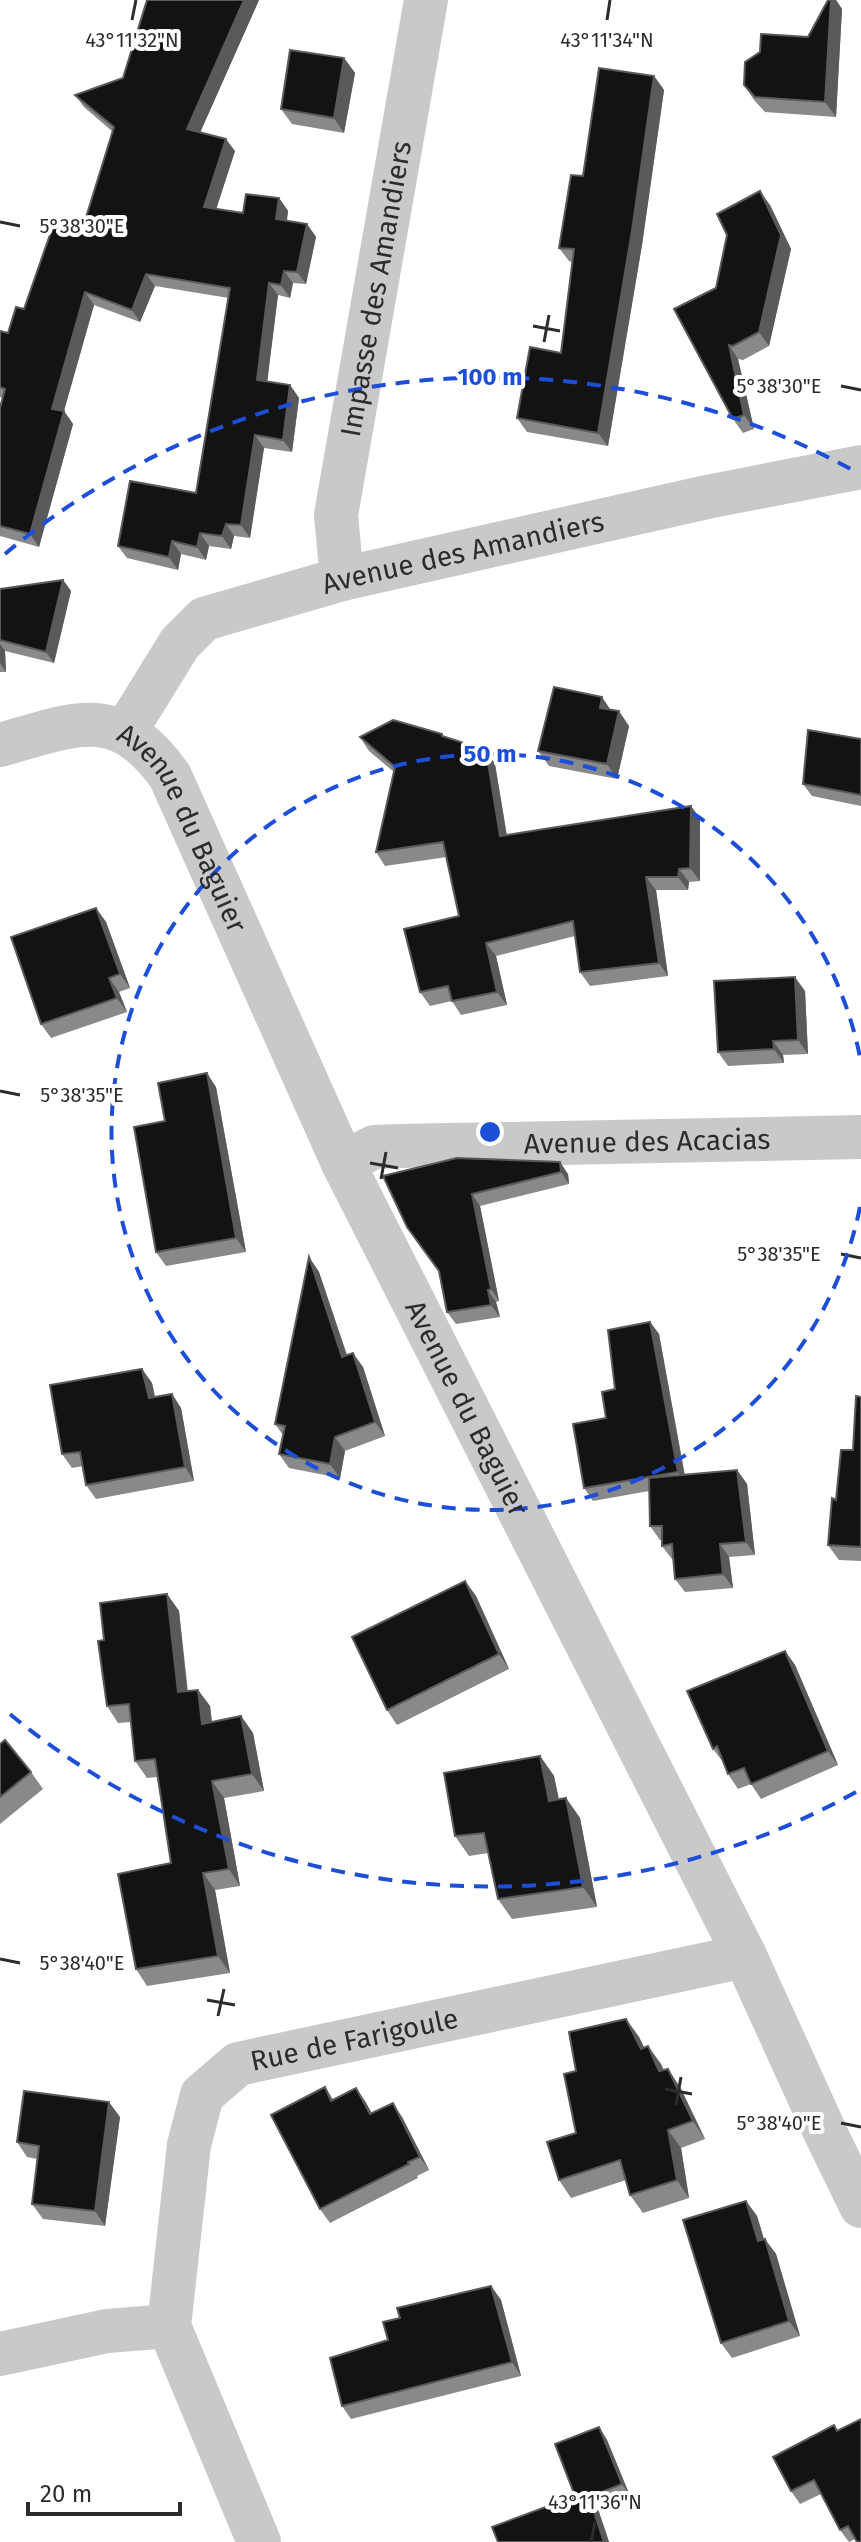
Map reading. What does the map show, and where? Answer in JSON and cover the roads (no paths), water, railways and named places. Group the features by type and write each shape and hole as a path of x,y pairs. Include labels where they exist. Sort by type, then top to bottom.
{"street":[{"name":"Impasse des Amandiers","path":"342,579 336,515 426,0"},
{"name":"Avenue des Amandiers","path":"125,732 180,643 204,619 342,579 707,497 861,467"},
{"name":"Avenue du Baguier","path":"0,745 71,725 98,724 125,732 142,743 170,776 343,1163 745,1956 843,2128 861,2206"},
{"name":"Avenue des Acacias","path":"343,1163 374,1147 861,1137"},
{"name":"Rue de Farigoule","path":"169,2326 189,2145 202,2095 238,2064 745,1956"},
{"path":"0,2354 107,2331 169,2326 259,2542"}]}
